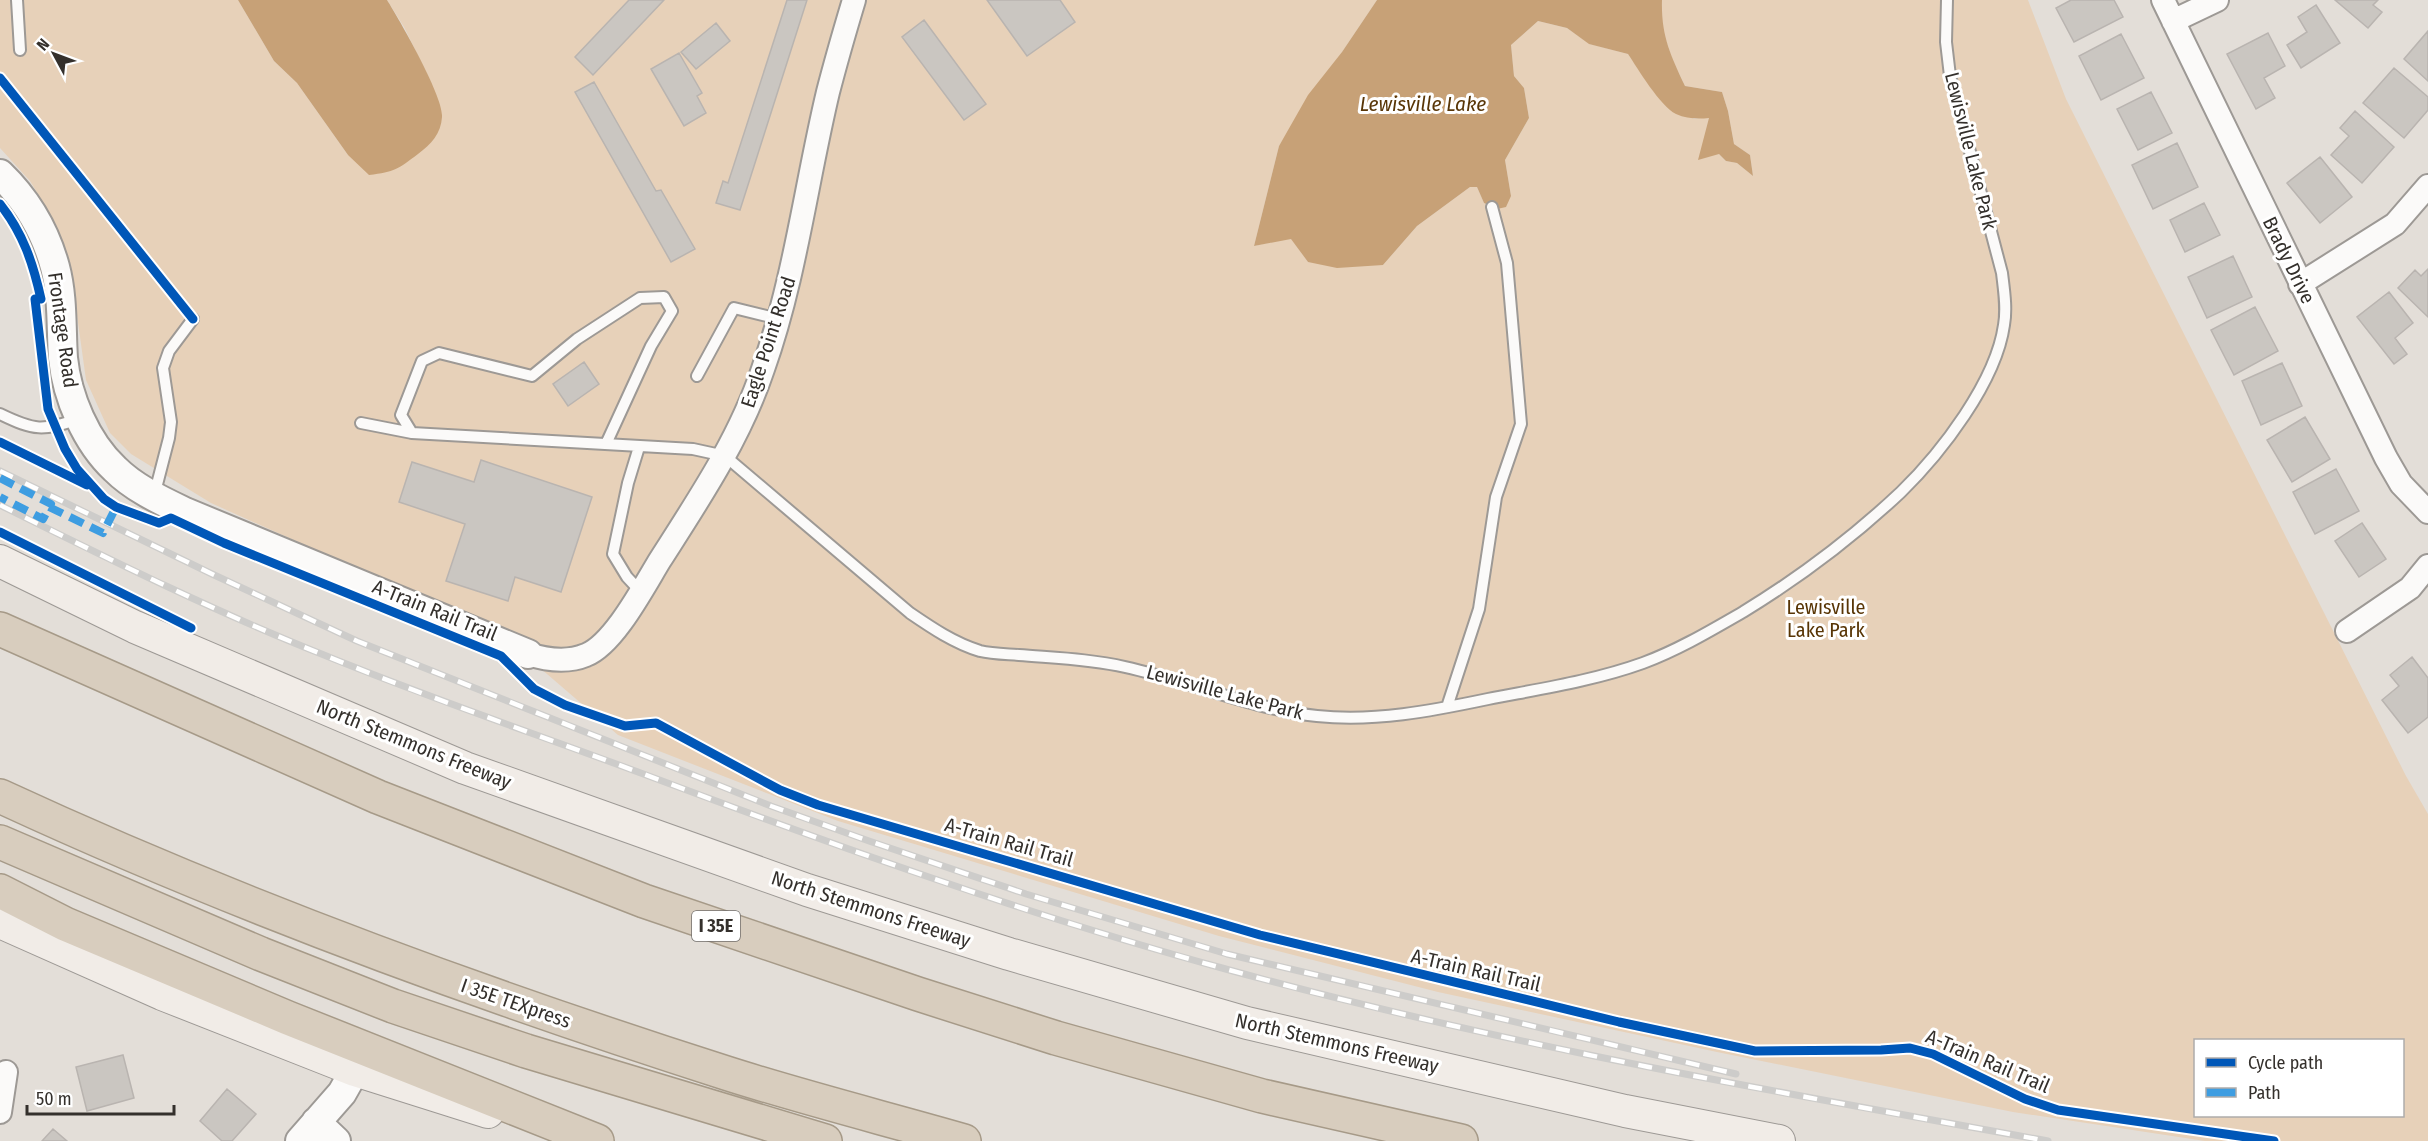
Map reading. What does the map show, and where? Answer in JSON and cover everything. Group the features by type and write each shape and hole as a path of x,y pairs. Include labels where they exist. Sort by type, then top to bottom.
{"highway":[{"name":"I 35E","path":"0,629 378,797 666,909 1056,1038 1262,1096 1461,1141"},
{"name":"I 35E TEXpress","path":"0,796 287,918 417,969 729,1074 964,1141"},
{"path":"0,842 261,954 393,1006 526,1051 825,1141"},
{"path":"0,891 65,924 277,1013 597,1141"}],"main road":[{"name":"North Stemmons Freeway","path":"0,561 135,627 465,768 807,890 1008,954 1248,1023 1625,1111 1779,1141"},
{"path":"0,922 162,994 355,1070 582,1141"}],"street":[{"name":"Eagle Point Road","path":"528,654 555,660 587,655 600,646 641,592 725,456 763,371 779,319 795,256 828,94 854,0"},
{"name":"Brady Drive","path":"2163,0 2386,458 2401,484 2428,512"},
{"path":"2173,21 2217,0"},
{"name":"Frontage Road","path":"0,174 33,213 49,248 59,286 65,372 72,400 88,432 114,468 154,496 196,516 528,654"},
{"path":"2300,284 2395,224 2428,186"},
{"path":"2347,631 2410,588 2428,566"},
{"path":"317,1135 355,1070"},
{"path":"0,1112 6,1072"}],"lane":[{"path":"17,0 20,50"},
{"name":"Lewisville Lake Park","path":"361,423 412,434 693,449 725,456 910,613 937,632 983,652 1093,661 1122,666 1241,700 1315,716 1379,718 1447,707 1605,675 1642,663 1707,633 1795,579 1848,541 1914,479 1965,415 1998,350 2004,326 2006,301 2002,273 1950,76 1947,0"},
{"path":"1447,707 1479,609 1496,497 1521,424 1507,263 1492,207"},
{"path":"412,434 401,416 422,361 439,353 532,376 577,339 640,298 664,297 672,311 651,346 606,444"},
{"path":"697,376 734,308 779,319"},
{"path":"154,496 170,438 171,422 163,368 169,351 193,319"},
{"path":"0,414 33,428 57,426 81,418"},
{"path":"639,447 628,483 613,554 627,577 641,592"}],"green space":[{"name":"Lewisville Lake Park","path":"0,0 238,0 274,61 297,83 348,155 431,82 404,27 387,0 1377,0 1279,146 1254,246 1291,238 1308,262 1383,265 1417,226 1470,187 1477,187 1484,203 1497,209 1511,196 1505,160 1529,118 1524,88 1514,76 1511,45 1538,21 1567,28 1590,44 1628,54 1654,92 1694,119 1710,117 1719,154 1726,161 1737,163 1753,176 1750,155 1734,144 1722,92 1685,86 1673,61 1661,26 1662,0 2028,0 2066,99 2406,776 2428,814 2428,1141 2205,1141 2013,1112 1438,992 1219,936 838,821 618,735 497,631 211,503 131,454 110,433 86,380 70,265 45,206 30,181 0,148"}],"water":[{"path":"238,0 387,0 420,58 441,107 440,129 434,138 423,150 401,166 385,173 369,175 348,155 297,83 274,61"},
{"name":"Lewisville Lake","path":"1377,0 1662,0 1663,24 1668,44 1685,86 1722,92 1734,144 1750,155 1753,176 1737,163 1726,161 1719,154 1698,160 1709,118 1684,117 1670,110 1650,87 1628,54 1589,44 1567,28 1538,21 1511,45 1514,76 1524,88 1529,118 1505,160 1511,196 1506,207 1497,209 1484,203 1477,187 1470,187 1417,226 1383,265 1337,268 1308,262 1291,239 1254,246 1279,146 1308,95 1342,52"}],"building":[{"path":"629,0 664,0 593,75 575,57"},
{"path":"787,0 807,0 740,210 716,203 723,181 728,183"},
{"path":"987,0 1060,0 1075,22 1027,56"},
{"path":"2071,0 2114,0 2123,17 2074,42 2056,8"},
{"path":"2335,0 2378,0 2373,5 2382,12 2368,28"},
{"path":"2316,5 2340,43 2301,68 2287,45 2307,32 2298,17"},
{"path":"924,20 986,104 964,120 902,37"},
{"path":"716,23 730,41 696,69 681,52"},
{"path":"2428,31 2428,81 2404,59"},
{"path":"2268,33 2285,66 2264,78 2275,98 2256,109 2227,54"},
{"path":"2121,34 2144,78 2101,100 2079,56"},
{"path":"679,53 702,93 697,96 706,113 684,126 651,69"},
{"path":"2394,68 2428,97 2428,110 2404,138 2363,103"},
{"path":"594,82 656,191 661,190 695,249 671,262 575,92"},
{"path":"2151,92 2172,133 2138,150 2117,109"},
{"path":"2355,111 2394,147 2362,183 2331,155 2349,136 2340,128"},
{"path":"2177,143 2198,187 2153,209 2132,165"},
{"path":"2320,157 2352,197 2320,223 2287,183"},
{"path":"2204,203 2220,235 2185,252 2170,220"},
{"path":"2233,256 2252,297 2207,318 2188,277"},
{"path":"2428,269 2428,317 2398,288 2415,270 2421,276"},
{"path":"2389,292 2413,323 2395,338 2407,354 2394,364 2357,317"},
{"path":"2255,307 2278,351 2234,375 2211,330"},
{"path":"584,362 599,384 568,406 553,384"},
{"path":"2282,363 2302,406 2261,425 2242,381"},
{"path":"2305,417 2330,459 2292,482 2267,440"},
{"path":"481,460 592,497 561,592 515,577 508,601 446,581 465,524 399,502 412,462 474,482"},
{"path":"2336,469 2359,511 2315,534 2293,492"},
{"path":"2362,523 2386,559 2359,577 2335,541"},
{"path":"2412,657 2428,678 2428,717 2408,733 2382,700 2399,686 2390,675"},
{"path":"123,1055 134,1098 87,1111 76,1067"},
{"path":"227,1089 256,1114 232,1141 222,1141 200,1121"},
{"path":"53,1129 67,1141 42,1141"}],"railway":[{"path":"0,471 212,574 357,641 771,806 869,841 1026,894 1227,954 1736,1074"},
{"path":"0,505 201,602 363,670 855,851 1074,925 1324,995 1530,1043 2048,1141"}],"marked path":[{"path":"0,478 51,504 43,519 0,497"},
{"path":"49,507 103,533 116,507"}],"cycle path":[{"path":"0,78 193,319"},
{"name":"A-Train Rail Trail","path":"0,204 15,226 26,249 41,299 35,299 48,409 65,449 77,469 104,499 116,507 159,523 171,518 224,543 501,656 534,689 565,705 625,726 656,723 780,790 818,805 1260,935 1619,1022 1755,1051 1910,1048 1933,1054 2025,1099 2058,1110 2274,1141"},
{"path":"0,442 87,485"},
{"path":"0,532 191,628"}]}
